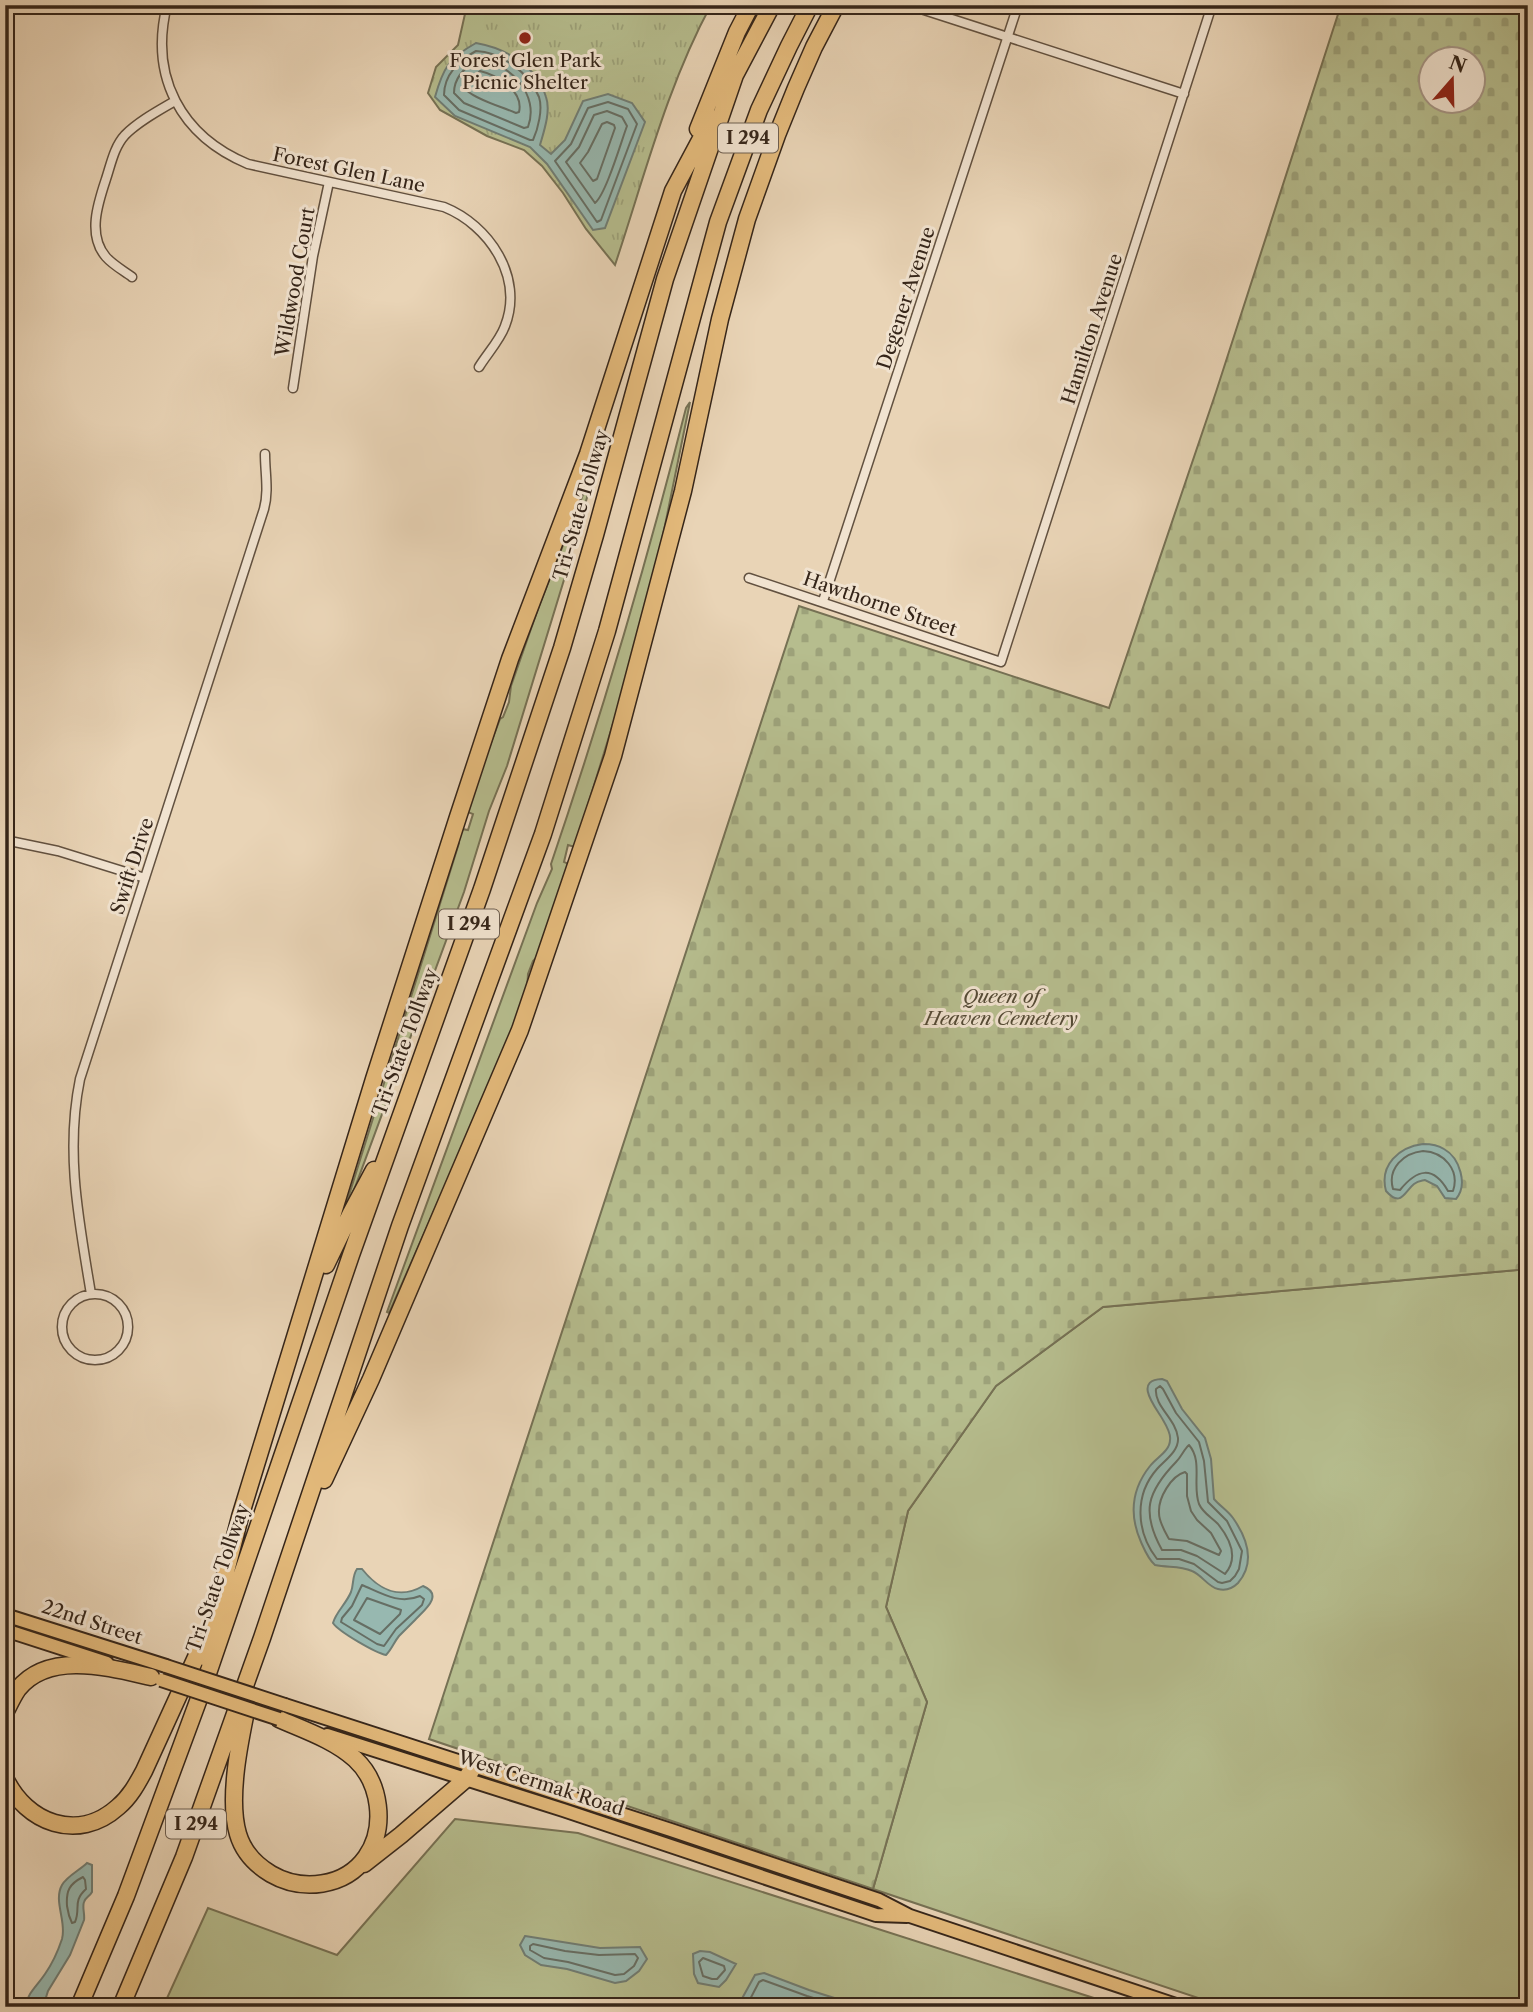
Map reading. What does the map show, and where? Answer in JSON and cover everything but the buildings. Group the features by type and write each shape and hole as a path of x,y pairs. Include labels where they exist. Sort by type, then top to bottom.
{"highway":[{"path":"175,1764 240,1517 374,1079 462,804 510,659 588,454 673,191 737,32 751,5"},
{"name":"Tri-State Tollway","path":"79,2007 126,1896 175,1764 482,889 562,648 665,279 735,75 772,5"},
{"name":"I 294","path":"121,2007 184,1857 262,1638 364,1331 538,846 574,738 631,544 721,213 760,110 810,5"},
{"path":"289,1559 371,1379 520,1030 613,756 683,491 717,330 747,219 786,112 814,47 836,5"},
{"path":"673,191 735,75"},
{"path":"297,1332 351,1213 392,1141"},
{"path":"5,1778 26,1808 62,1826 79,1826 97,1821 118,1808 134,1788 153,1752 200,1650 217,1604"},
{"path":"262,1638 243,1728 234,1800 238,1836 245,1851 260,1868 281,1880 303,1885 324,1884 345,1877 401,1835 470,1773"},
{"path":"5,1713 19,1688 29,1678 58,1666 84,1665 156,1678"},
{"path":"282,1712 354,1758 368,1774 377,1797 378,1820 374,1839 366,1857 345,1877"}],"main road":[{"name":"22nd Street","path":"5,1615 166,1666"},
{"name":"22nd Street","path":"5,1630 156,1678"},
{"name":"West Cermak Road","path":"166,1666 282,1712"},
{"name":"West Cermak Road","path":"156,1678 282,1712 470,1773 876,1915 911,1916 1182,2007"}],"street":[{"name":"Forest Glen Lane","path":"167,5 162,29 162,54 174,101 198,133 213,146 248,164 444,207 470,221 488,239 501,258 507,279 509,308 505,328 479,367"},
{"name":"Degener Avenue","path":"823,601 1018,5"},
{"name":"Hamilton Avenue","path":"1001,662 1212,5"},
{"path":"924,10 1184,94"},
{"path":"132,277 105,256 97,240 97,207 122,138 174,101"},
{"name":"Wildwood Court","path":"293,388 313,256 329,182"},
{"name":"Swift Drive","path":"91,1294 74,1177 73,1122 80,1079 264,509 267,488 265,454"},
{"name":"Hawthorne Street","path":"749,578 1001,662"},
{"path":"5,841 58,851 145,878"},
{"path":"91,1294 111,1297 125,1311 128,1321 126,1340 121,1349 101,1360 89,1360 79,1356 70,1349 63,1335 66,1310 73,1302 91,1294"}],"green space":[{"path":"467,5 711,5 669,100 615,265 542,166 524,150 487,136 440,110 428,93 436,67 458,45"},
{"name":"Queen of Heaven Cemetery","path":"1341,5 1528,5 1528,1269 1103,1307 996,1386 908,1511 886,1607 927,1702 873,1889 429,1739 799,606 1109,708 1216,392"},
{"path":"690,402 661,545 624,688 575,847 568,845 564,862 571,865 528,974 527,990 498,1066 389,1313 387,1312 537,903 552,869 551,864 623,638 686,408"},
{"path":"588,482 591,483 567,570 507,766 489,811 464,892 347,1209 345,1208 462,829 468,830 473,814 465,811 509,702 511,686 539,606"},
{"path":"1528,1269 1528,2007 1225,2007 873,1889 927,1702 886,1607 908,1511 996,1386 1103,1307"},
{"path":"455,1819 578,1833 1122,2007 163,2007 208,1908 337,1955"}],"water":[{"path":"476,43 509,54 528,68 542,86 548,108 540,145 551,154 565,140 583,101 608,94 632,103 645,122 605,228 593,230 547,164 530,147 455,116 435,97 448,65"},
{"path":"1423,1144 1442,1148 1450,1153 1458,1165 1462,1179 1460,1193 1456,1199 1445,1198 1437,1186 1425,1180 1414,1184 1399,1198 1386,1191 1385,1173 1388,1165 1399,1153"},
{"path":"1162,1379 1167,1381 1182,1409 1205,1438 1211,1459 1214,1499 1233,1518 1245,1542 1247,1567 1238,1583 1229,1589 1214,1588 1187,1569 1155,1565 1147,1555 1137,1532 1134,1503 1139,1484 1150,1466 1165,1451 1170,1438 1148,1390 1149,1384"},
{"path":"357,1569 362,1569 375,1582 390,1590 406,1592 423,1586 432,1594 427,1608 399,1636 386,1655 358,1642 333,1623 351,1592"},
{"path":"87,1863 92,1865 92,1892 85,1899 84,1920 70,1955 48,1991 43,2007 25,2007 52,1962 62,1939 59,1898 62,1885"},
{"path":"525,1936 600,1948 640,1947 647,1959 639,1971 626,1981 615,1983 567,1969 541,1965 525,1955 520,1945"},
{"path":"700,1951 710,1952 736,1964 719,1987 698,1983 694,1974 693,1954"},
{"path":"764,1973 863,2007 741,2007 739,2004 755,1975"}],"place":[{"name":"Forest Glen Park Picnic Shelter","path":"525,38"}]}
